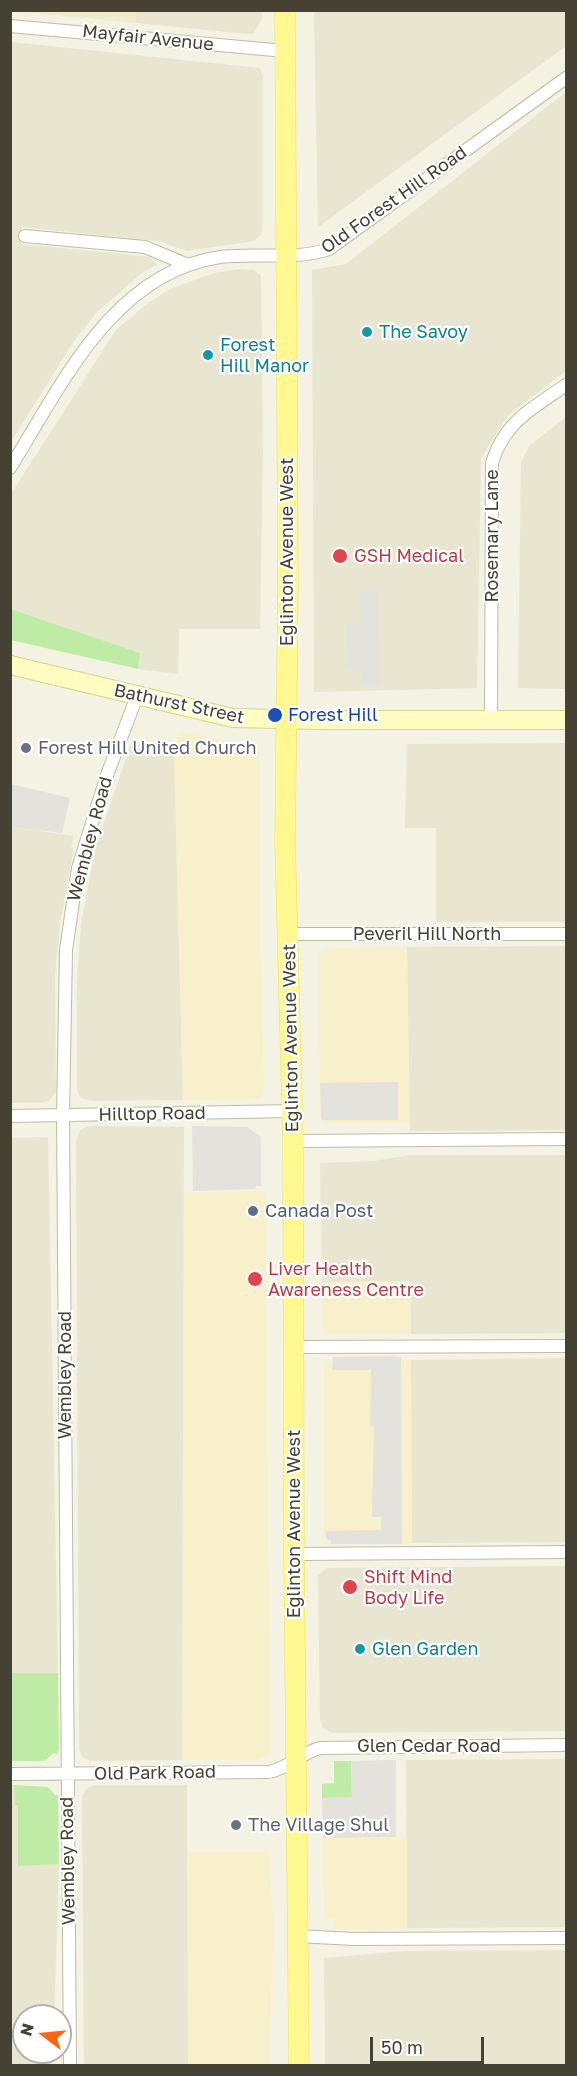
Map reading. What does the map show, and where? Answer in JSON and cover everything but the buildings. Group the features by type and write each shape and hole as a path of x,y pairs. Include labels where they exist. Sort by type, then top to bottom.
{"main road":[{"name":"Eglinton Avenue West","path":"285,10 288,934 293,1111 299,2066"},
{"name":"Bathurst Street","path":"10,665 233,718 567,720"}],"street":[{"name":"Mayfair Avenue","path":"10,26 285,51"},
{"name":"Old Forest Hill Road","path":"10,468 91,340 108,319 144,288 188,265 219,257 310,256 329,249 567,78"},
{"path":"25,236 146,247 188,265"},
{"name":"Rosemary Lane","path":"491,720 492,464 504,434 518,419 567,385"},
{"name":"Wembley Road","path":"70,2066 63,1116 66,950 75,890 100,795 137,696"},
{"name":"Peveril Hill North","path":"288,934 567,934"},
{"name":"Hilltop Road","path":"10,1116 293,1111"},
{"path":"293,1141 567,1139"},
{"path":"294,1347 567,1346"},
{"path":"294,1554 567,1552"},
{"name":"Glen Cedar Road","path":"296,1760 308,1751 341,1746 567,1745"},
{"name":"Old Park Road","path":"10,1774 269,1772 283,1769 296,1760"},
{"path":"297,1936 354,1939 567,1938"}],"shaded area":[{"path":"14,11 136,11 136,23 85,18"},
{"path":"136,11 262,11 262,18 254,33 247,34 136,23"},
{"path":"314,11 566,11 566,46 318,227"},
{"path":"11,42 260,68 263,76 263,221 261,235 254,241 187,251 158,241 22,227 21,244 150,257 157,265 144,271 97,312 72,344 11,442"},
{"path":"566,92 566,371 508,415 481,458 477,688 314,692 312,270 346,264"},
{"path":"240,269 254,270 261,276 263,443 260,629 179,629 178,674 138,669 140,653 11,609 11,494 116,330 148,303 170,289 214,273"},
{"path":"566,417 566,689 518,688 521,463 529,446"},
{"path":"378,590 380,685 361,685 361,670 348,670 347,624 361,624 360,591"},
{"path":"178,732 260,748 260,943 264,1090 261,1097 255,1099 183,1100 174,752"},
{"path":"132,741 174,752 183,1100 92,1101 81,1098 77,1090 77,980 81,924 96,846"},
{"path":"566,743 566,922 436,922 436,828 405,828 407,744"},
{"path":"11,784 70,798 62,833 11,827"},
{"path":"11,827 74,836 71,847 74,848 60,923 55,975 56,1091 49,1101 39,1103 11,1103"},
{"path":"566,946 566,1130 410,1131 407,947"},
{"path":"407,947 409,1123 325,1123 320,1111 319,954 331,948"},
{"path":"398,1082 398,1120 322,1120 320,1083"},
{"path":"90,1126 184,1127 182,1760 90,1761 83,1757 79,1749 76,1141 81,1129"},
{"path":"192,1126 247,1127 261,1137 261,1186 256,1186 255,1189 193,1191"},
{"path":"48,1137 58,1673 11,1673 10,1138"},
{"path":"411,1155 566,1155 566,1333 411,1334 410,1281 322,1282 320,1163 374,1161"},
{"path":"265,1191 270,1748 267,1756 257,1760 182,1760 184,1193"},
{"path":"410,1281 411,1334 324,1333 322,1282"},
{"path":"395,1356 411,1360 412,1543 331,1544 324,1536 324,1362 332,1361 333,1357"},
{"path":"333,1357 401,1357 402,1544 331,1544 331,1540 326,1539 326,1531 381,1530 381,1517 372,1517 374,1427 370,1426 371,1370 332,1370"},
{"path":"566,1358 566,1542 412,1543 411,1360"},
{"path":"566,1566 566,1731 331,1733 323,1728 320,1719 318,1576 326,1568"},
{"path":"566,1759 566,1927 407,1928 406,1760"},
{"path":"396,1760 396,1837 323,1838 322,1798 352,1797 351,1761"},
{"path":"14,1785 15,1805 18,1805 18,1865 59,1864 54,2004 12,2004 12,2064 52,2065 11,2065 10,1786"},
{"path":"95,1785 187,1785 188,2065 84,2065 82,1797 86,1789"},
{"path":"407,1837 407,1928 335,1929 335,1917 324,1917 323,1838"},
{"path":"188,1852 269,1852 273,1927 269,2065 188,2065"},
{"path":"566,1950 566,2065 325,2065 324,1958 406,1951"}],"green space":[{"path":"11,609 140,653 138,669 11,640"},
{"path":"11,1673 58,1673 59,1748 57,1755 54,1753 44,1761 11,1761"},
{"path":"334,1761 351,1761 352,1797 322,1798 322,1784 334,1783"},
{"path":"14,1785 48,1787 55,1795 58,1795 59,1864 18,1866 18,1805 15,1805"}],"place":[{"name":"The Savoy","path":"367,332"},
{"name":"Forest Hill Manor","path":"208,355"},
{"name":"GSH Medical","path":"340,556"},
{"name":"Forest Hill","path":"275,715"},
{"name":"Forest Hill United Church","path":"26,748"},
{"name":"Canada Post","path":"253,1211"},
{"name":"Liver Health Awareness Centre","path":"255,1279"},
{"name":"Shift Mind Body Life","path":"350,1587"},
{"name":"Glen Garden","path":"360,1649"},
{"name":"The Village Shul","path":"236,1825"}]}
